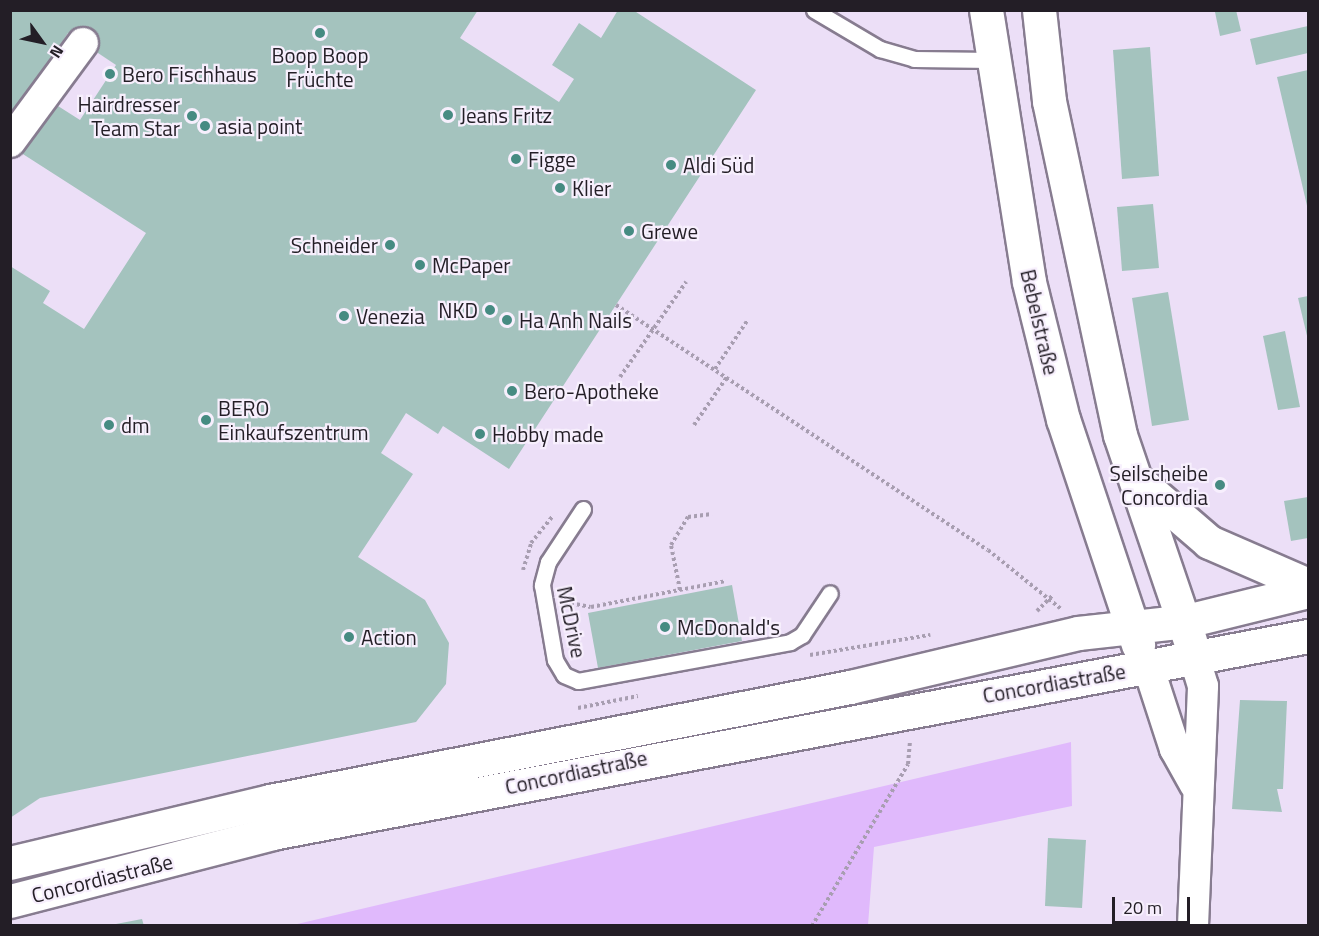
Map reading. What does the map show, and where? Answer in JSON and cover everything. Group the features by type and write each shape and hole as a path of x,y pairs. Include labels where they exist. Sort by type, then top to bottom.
{"street":[{"name":"Bebelstraße","path":"986,10 1029,282 1064,419 1130,626"},
{"path":"1039,10 1049,101 1120,435 1141,483 1186,621 1203,686 1195,785 1193,926"},
{"path":"10,142 83,43"},
{"path":"993,60 1049,101"},
{"path":"1141,483 1209,542 1308,585"},
{"name":"Concordiastraße","path":"10,863 270,801 850,687 1078,633 1186,621 1308,591"},
{"name":"Concordiastraße","path":"1130,626 1148,666"},
{"name":"Concordiastraße","path":"10,902 272,833 913,710 1148,666 1195,660 1308,636"},
{"path":"1148,666 1175,749 1195,785"}],"lane":[{"path":"814,10 845,31 914,59 993,60"},
{"name":"McDrive","path":"583,509 542,574 555,660 564,675 578,681 790,642 802,635 830,593"}],"path":[{"path":"620,377 651,327 687,282"},
{"path":"616,305 1052,596 1078,633"},
{"path":"715,369 747,321"},
{"path":"694,425 727,377"},
{"path":"680,590 671,545 688,517 712,514"},
{"path":"545,603 591,607 726,581"},
{"path":"812,926 908,764 913,710"}],"shaded area":[{"path":"1071,742 1072,806 874,847 868,925 293,925"}],"building":[{"name":"BERO Einkaufszentrum","path":"10,10 478,10 460,38 559,102 574,79 552,65 579,23 601,38 618,10 633,10 756,90 509,469 443,426 438,434 406,413 381,453 413,474 358,557 425,600 449,643 446,684 416,722 40,798 10,818 10,266 50,291 43,303 84,329 146,233 15,149 47,99 80,120 116,65 68,33 10,121"},
{"path":"1236,10 1241,31 1220,36 1215,12"},
{"path":"1308,26 1308,53 1256,65 1250,39"},
{"path":"1150,47 1159,176 1122,179 1113,50"},
{"path":"1308,70 1308,210 1277,77"},
{"path":"1153,204 1159,268 1122,271 1117,207"},
{"path":"1168,292 1189,420 1152,426 1132,298"},
{"path":"1308,296 1308,340 1298,298"},
{"path":"1285,331 1300,407 1278,410 1263,336"},
{"path":"1308,497 1308,538 1291,541 1284,501"},
{"name":"McDonald's","path":"732,585 742,641 598,668 588,613"},
{"path":"1240,700 1287,701 1283,789 1277,789 1282,812 1232,809"},
{"path":"1048,838 1086,840 1082,908 1045,906"},
{"path":"142,919 144,926 116,926 116,924"}],"place":[{"name":"Boop Boop Früchte","path":"320,33"},
{"name":"Bero Fischhaus","path":"110,74"},
{"name":"Jeans Fritz","path":"448,115"},
{"name":"Hairdresser Team Star","path":"192,116"},
{"name":"asia point","path":"205,126"},
{"name":"Figge","path":"516,159"},
{"name":"Aldi Süd","path":"671,165"},
{"name":"Klier","path":"560,188"},
{"name":"Grewe","path":"629,231"},
{"name":"Schneider","path":"390,245"},
{"name":"McPaper","path":"420,265"},
{"name":"NKD","path":"490,310"},
{"name":"Venezia","path":"344,316"},
{"name":"Ha Anh Nails","path":"507,320"},
{"name":"Bero-Apotheke","path":"512,391"},
{"name":"BERO Einkaufszentrum","path":"206,420"},
{"name":"dm","path":"109,425"},
{"name":"Hobby made","path":"480,434"},
{"name":"Seilscheibe Concordia","path":"1220,485"},
{"name":"McDonald's","path":"665,627"},
{"name":"Action","path":"349,637"}]}
